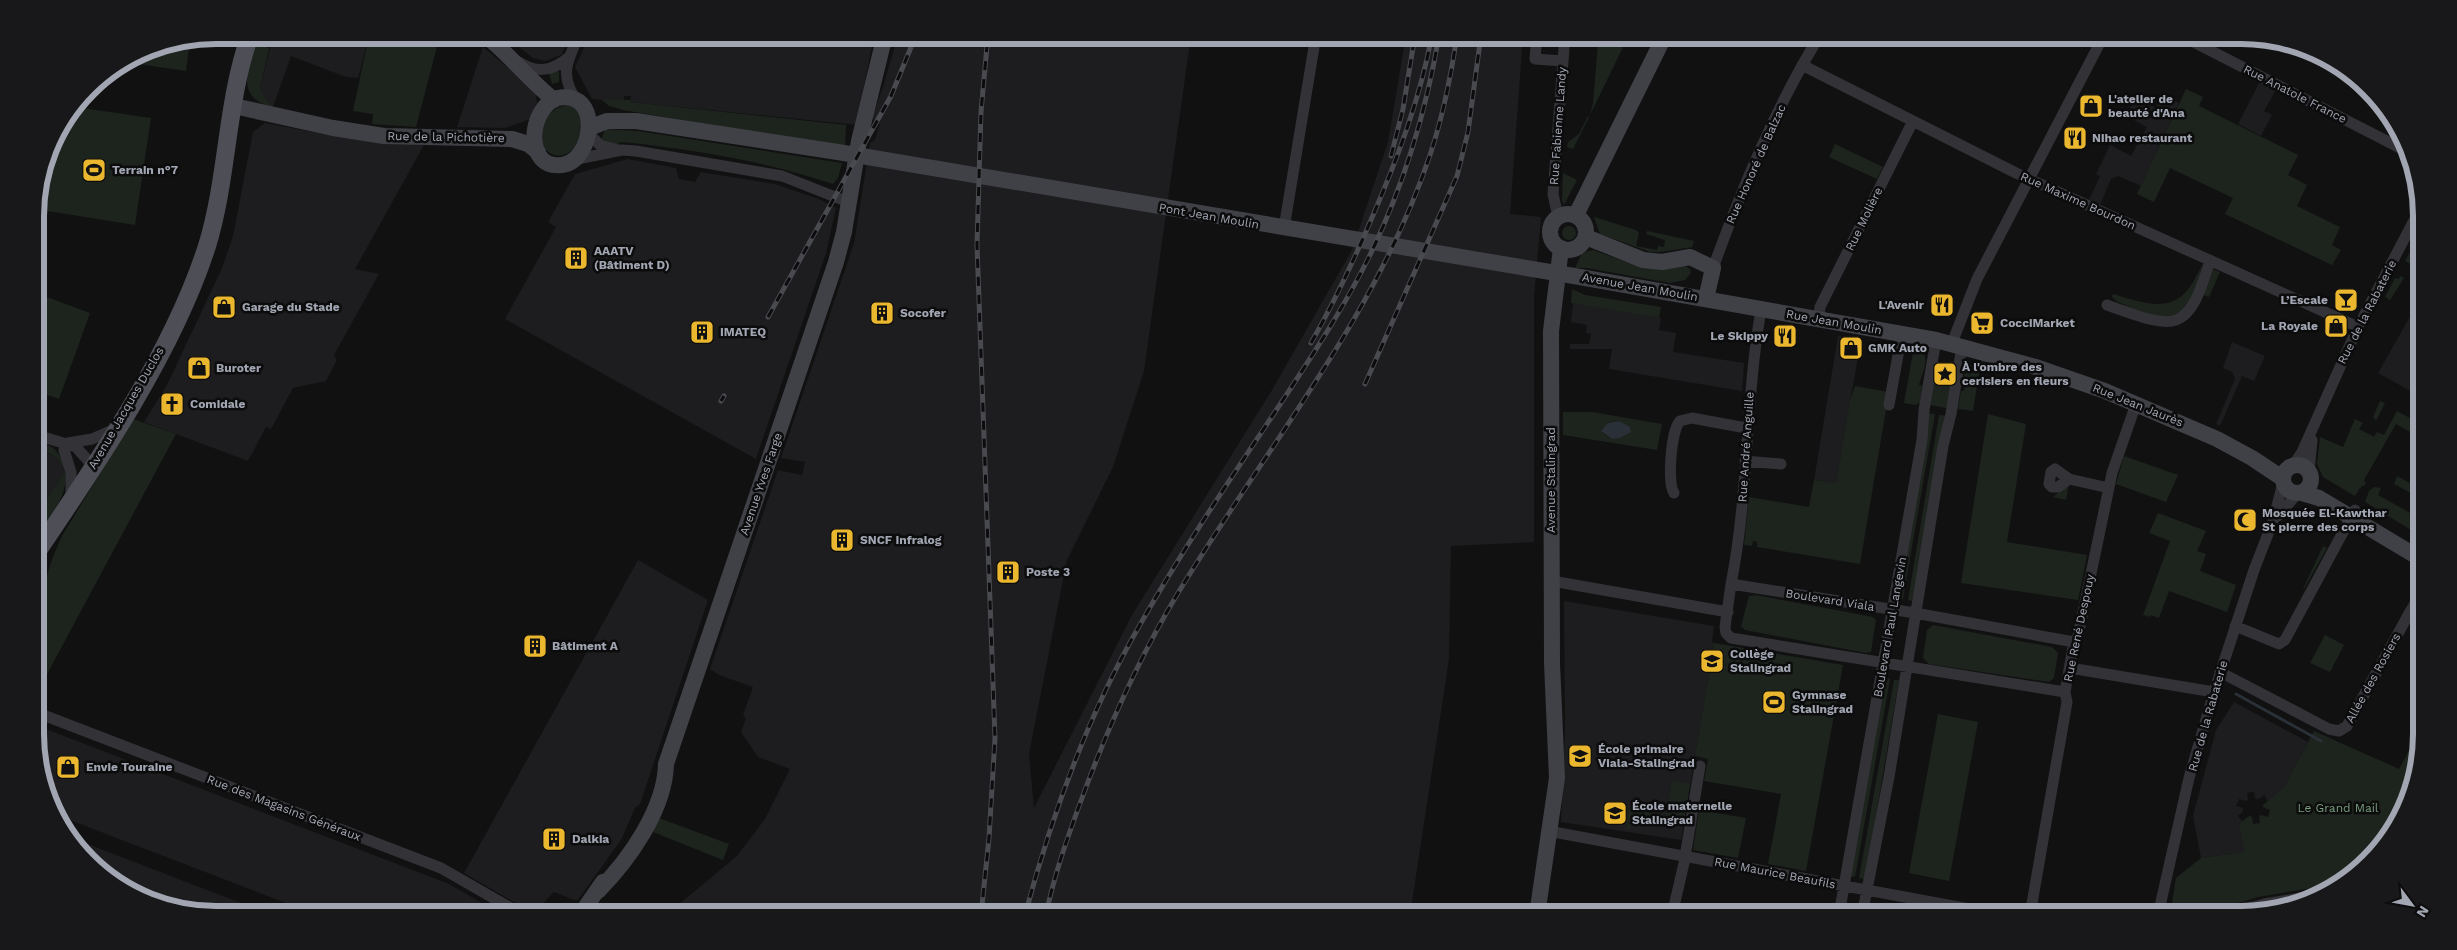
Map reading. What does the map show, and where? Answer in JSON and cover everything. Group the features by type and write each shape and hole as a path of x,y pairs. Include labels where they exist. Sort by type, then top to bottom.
{"main road":[{"name":"Avenue Jacques Duclos","path":"44,542 154,365 198,271 217,203 234,106 248,44"},
{"path":"496,44 508,53 534,82 554,100"},
{"name":"Avenue Yves Farge","path":"586,906 623,863 646,830 664,780 666,764 836,262 844,232 859,141 884,44"},
{"path":"1576,215 1661,44"},
{"path":"579,102 589,116 589,130 581,150 573,160 564,164 556,164 545,160 538,152 534,139 536,123 543,109 554,100 569,98 636,121"},
{"name":"Rue de la Pichotière","path":"234,106 333,128 384,136 512,139 528,144 538,152"},
{"path":"589,130 607,121 636,121"},
{"name":"Pont Jean Moulin","path":"636,121 844,153 1574,276"},
{"path":"1570,214 1576,215 1586,227 1586,237 1583,243 1573,249 1560,248 1553,241 1550,230 1558,217 1570,214"},
{"path":"1586,237 1643,260 1662,262 1690,256 1714,268"},
{"name":"Avenue Stalingrad","path":"1538,906 1548,831 1546,771 1553,712 1550,331 1560,248"},
{"name":"Rue Honoré de Balzac","path":"1706,299 1714,268"},
{"name":"Avenue Jean Moulin","path":"1574,276 1706,299"},
{"name":"Rue Jean Moulin","path":"1706,299 1950,343"},
{"name":"Rue Jean Jaurès","path":"1950,343 2061,375 2180,422 2252,458 2287,473"},
{"path":"2305,485 2288,491 2287,473 2301,466 2305,485 2413,545"},
{"path":"2353,513 2413,553"}],"street":[{"path":"554,100 562,84 569,57 575,44"},
{"path":"1284,228 1314,44"},
{"path":"1537,44 1536,59 1563,61"},
{"name":"Rue Fabienne Landy","path":"1558,217 1554,194 1564,44"},
{"name":"Rue Honoré de Balzac","path":"1714,268 1748,177 1802,65 1815,44"},
{"path":"1950,343 1973,287 2099,44"},
{"name":"Rue Anatole France","path":"2198,44 2399,147"},
{"path":"508,53 521,64 539,70 555,67 569,57"},
{"name":"Rue Maxime Bourdon","path":"1802,65 2029,179 2358,327"},
{"path":"565,70 567,84 579,102"},
{"name":"Rue Molière","path":"1819,318 1820,308 1913,121"},
{"path":"589,130 600,145 782,176 848,202"},
{"path":"573,160 622,150"},
{"name":"Rue de la Rabaterie","path":"2160,906 2189,778 2214,692 2235,626 2273,521 2287,473 2302,452 2316,416 2358,327 2413,222"},
{"path":"2107,305 2160,323 2179,319 2189,312 2197,301 2210,260"},
{"name":"Rue André Anguille","path":"1731,584 1740,529 1752,364 1761,310"},
{"path":"1890,405 1902,333"},
{"name":"Boulevard Paul Langevin","path":"1841,906 1922,440 1924,410 1950,343"},
{"name":"Boulevard Paul Langevin","path":"1864,906 1907,666 1942,446 1951,414 1950,343"},
{"name":"Rue René Despouy","path":"2032,906 2067,702 2065,692 2074,642 2078,636 2117,457 2136,404"},
{"name":"Rue de la Rabaterie","path":"2273,521 2305,485 2316,416"},
{"path":"1674,493 1669,483 1672,445 1675,428 1680,421 1692,418 1746,428"},
{"path":"65,447 115,430"},
{"path":"44,437 65,447 73,458 93,466"},
{"path":"65,447 71,472 71,500"},
{"path":"1744,461 1781,464"},
{"path":"2069,479 2109,488"},
{"path":"2235,626 2280,644 2285,640 2353,513"},
{"path":"1552,581 1728,612"},
{"path":"1731,584 1725,627 1726,633 1731,638 2065,692"},
{"name":"Boulevard Viala","path":"1731,584 1915,613 2074,642"},
{"name":"Allée des Rosiers","path":"2220,672 2329,730 2339,732 2347,726 2411,610"},
{"path":"2070,668 2214,692"},
{"name":"Rue des Magasins Généraux","path":"44,715 441,868 507,906"},
{"path":"1674,906 1685,856 1700,766"},
{"name":"Rue Maurice Beaufils","path":"1548,831 1954,906"},
{"path":"2261,905 2280,901"}],"shaded area":[{"path":"271,44 367,44 358,78 346,77 291,56 274,104 268,102 260,89"},
{"path":"515,44 567,44 561,55 545,61 533,58"},
{"path":"586,44 872,44 857,125 630,102 631,96 624,96 624,102 592,99 575,67"},
{"path":"895,44 1190,44 1144,371 1113,467 1067,560 1029,754 1034,808 1132,615 1272,390 1352,250 1388,142 1404,44 1522,44 1510,214 1541,217 1534,297 1534,542 1451,546 1449,659 1411,906 677,906 737,856 765,819 790,769 758,757 741,732 746,718 743,715 753,687 719,675 710,669 778,470 802,475 805,462 781,458 854,243 870,143 875,140 880,123 872,118"},
{"path":"483,47 536,93 537,105 531,119 505,128 457,127"},
{"path":"2260,81 2276,90 2264,111 2272,115 2261,136 2238,124"},
{"path":"2162,95 2179,103 2141,186 2118,176 2111,179 2100,205 2089,200 2100,176 2096,174 2110,145 2131,156 2147,127 2126,116 2136,97 2156,108"},
{"path":"265,123 340,137 424,145 355,269 379,274 334,355 337,360 326,381 293,388 271,429 266,427 248,461 144,422 167,385 222,268 233,236 253,132"},
{"path":"628,159 676,168 679,179 695,182 701,172 775,184 819,199 836,208 826,253 756,459 505,319 556,227 548,222 575,174"},
{"path":"1573,303 1661,318 1659,330 1676,333 1673,352 1744,363 1742,391 1609,369 1612,349 1570,349 1570,344 1589,344 1591,334 1586,333 1587,325 1571,322"},
{"path":"2413,311 2413,393 2378,373"},
{"path":"1838,336 1861,340 1836,483 1814,480"},
{"path":"2232,342 2265,356 2254,381 2242,376 2220,426 2216,424 2235,379 2232,372 2223,368"},
{"path":"1619,421 1630,427 1631,432 1620,438 1612,439 1601,431 1608,423"},
{"path":"44,452 57,458 65,471 44,504"},
{"path":"638,560 708,600 640,804 635,808 621,840 577,901 554,892 540,906 521,906 464,873"},
{"path":"1564,601 1714,626 1712,642 1714,643 1681,840 1561,822 1565,734"},
{"path":"2234,702 2308,742 2284,787 2268,801 2264,795 2259,799 2255,798 2254,792 2247,793 2248,800 2239,799 2236,806 2243,808 2243,812 2238,816 2242,821 2239,824 2244,852 2201,858 2193,816 2216,730"},
{"path":"44,728 449,884 487,906 294,906 67,819 53,789 47,767"},
{"path":"83,842 249,906 205,906 161,897 120,877"}],"green space":[{"path":"259,44 269,48 260,89 268,102 274,104 272,107 261,103 253,97 247,83 247,75 254,47"},
{"path":"367,44 438,44 416,127 372,124 373,114 353,111"},
{"path":"1598,44 1625,44 1590,115 1593,103"},
{"path":"189,46 186,71 137,64 161,53"},
{"path":"559,71 559,82 552,84 549,73"},
{"path":"2186,89 2203,97 2199,106 2298,155 2288,175 2307,185 2297,206 2340,227 2332,245 2341,250 2332,265 2225,214 2233,198 2170,168 2154,202 2137,194"},
{"path":"602,100 630,100 630,102 846,125 845,147 623,110 609,106"},
{"path":"573,105 584,121 576,145 564,155 559,156 550,153 543,146 545,123 557,108"},
{"name":"Terrain n°7","path":"82,108 151,118 135,225 44,210 47,183 57,150 73,120"},
{"path":"1588,116 1573,149 1567,147 1568,142 1579,134"},
{"path":"605,129 638,131 842,163 838,178 833,184 784,169 709,154 633,143 621,142 616,145 601,141"},
{"path":"1835,144 1883,167 1877,179 1829,157"},
{"path":"1563,173 1577,180 1564,205 1562,200"},
{"path":"1594,217 1636,230 1639,233 1636,246 1657,250 1658,246 1664,247 1665,240 1646,234 1647,231 1694,241 1692,247 1650,252 1600,234"},
{"path":"1569,226 1574,228 1576,233 1574,238 1569,240 1564,238 1562,233 1564,228"},
{"path":"2413,247 2413,260 2411,264 2405,261"},
{"path":"1593,250 1637,266 1685,266 1690,269 1691,273 1685,280 1670,283 1587,268 1575,268 1582,253"},
{"path":"2202,264 2195,297 2180,315 2153,317 2118,302 2112,297 2113,294 2143,302 2167,303 2177,299 2186,292"},
{"path":"2213,269 2220,272 2209,297 2203,295"},
{"path":"2400,276 2404,278 2390,300 2385,297 2395,278 2399,279"},
{"path":"1572,289 1585,295 1661,307 1659,318 1571,303"},
{"path":"44,296 90,313 59,399 44,394"},
{"path":"1910,344 1918,347 1925,357 1919,385 1922,386 1920,402 1916,405 1904,403 1913,352 1906,350"},
{"path":"1982,361 1988,364 1987,368 1980,367 1973,411 1958,409 1961,391 1964,391 1965,382 1962,381 1968,368"},
{"path":"1944,378 1951,380 1947,408 1930,405 1934,380"},
{"path":"1855,386 1889,392 1860,564 1757,547 1757,542 1753,541 1752,546 1744,545 1749,497 1809,507 1814,480 1836,483 1850,401"},
{"path":"2380,401 2385,403 2376,421 2373,417"},
{"path":"2397,411 2413,420 2413,434 2396,424 2364,480 2366,484 2360,488 2355,496 2323,477 2317,464 2320,437 2343,447 2355,419 2363,423 2359,429 2374,437 2377,432 2384,435"},
{"path":"1563,412 1592,412 1662,424 1657,450 1563,435","holes":["1619,421 1631,429 1620,438 1612,439 1602,432 1608,423"]},
{"path":"1927,413 1935,414 1903,599 1899,599"},
{"path":"1988,414 2026,424 2007,542 2087,555 2078,600 1961,583"},
{"path":"1939,415 1948,416 1912,601 1908,600"},
{"path":"133,419 176,434 44,680 44,590 53,557 62,536"},
{"path":"45,444 55,450 60,456 65,471 57,458 44,451"},
{"path":"2124,456 2178,475 2166,502 2116,484"},
{"path":"65,471 66,478 61,499 44,528 44,504"},
{"path":"2397,476 2413,485 2413,494 2394,484"},
{"path":"2069,484 2066,500 2053,497"},
{"path":"2374,487 2381,488 2378,495 2413,515 2413,531 2365,502 2369,491"},
{"path":"2158,513 2206,531 2197,551 2206,554 2200,571 2236,585 2227,612 2169,591 2159,618 2143,615 2170,541 2149,533"},
{"path":"2323,546 2327,548 2303,589"},
{"path":"1756,595 1873,617 1876,620 1871,652 1866,653 1745,630 1741,626 1749,596"},
{"path":"1933,625 2052,647 2058,653 2054,678 2049,682 1929,664 1923,658 1927,630"},
{"path":"2325,635 2344,645 2330,672 2310,663"},
{"path":"1714,643 1843,665 1806,871 1768,864 1781,794 1704,781 1708,759 1695,756"},
{"path":"1885,678 1890,679 1855,877 1850,876"},
{"path":"1894,680 1899,680 1865,879 1859,878"},
{"path":"1938,714 1978,722 1949,881 1909,873"},
{"name":"Le Grand Mail","path":"2314,731 2399,769 2413,743 2410,767 2404,789 2384,830 2363,856 2346,871 2327,883 2320,887 2258,897 2228,906 2173,906 2176,878 2201,858 2244,852 2239,824 2249,816 2252,817 2253,824 2260,823 2259,816 2261,815 2268,817 2270,810 2263,807 2263,805 2284,787"},
{"path":"1672,781 1690,784 1684,822 1633,815 1630,830 1626,829 1629,809 1666,815"},
{"path":"1699,810 1746,818 1738,858 1693,850"},
{"path":"659,818 729,844 723,860 653,832"}],"waterway":[{"path":"2236,694 2321,741"}],"railway":[{"path":"768,317 891,96 912,44"},
{"path":"982,906 989,838 995,738 977,245 981,112 987,44"},
{"path":"1391,156 1403,109 1414,44"},
{"path":"1311,343 1350,267 1390,175 1407,129 1430,44"},
{"path":"1028,906 1047,840 1073,765 1104,693 1122,658 1157,595 1192,539 1327,332 1381,232 1412,150 1437,44"},
{"path":"1048,906 1062,856 1092,771 1125,693 1150,642 1212,539 1316,381 1380,272 1407,214 1430,155 1439,126 1455,44"},
{"path":"1365,384 1457,176 1468,132 1480,44"},
{"path":"721,401 724,396"}],"place":[{"name":"L'atelier de beauté d'Ana","path":"2091,106"},
{"name":"Nihao restaurant","path":"2075,138"},
{"name":"Terrain n°7","path":"94,170"},
{"name":"AAATV (Bâtiment D)","path":"576,258"},
{"name":"L’Escale","path":"2346,300"},
{"name":"L'Avenir","path":"1942,305"},
{"name":"Garage du Stade","path":"224,307"},
{"name":"Socofer","path":"882,313"},
{"name":"CocciMarket","path":"1982,323"},
{"name":"La Royale","path":"2336,326"},
{"name":"IMATEQ","path":"702,332"},
{"name":"Le Skippy","path":"1785,336"},
{"name":"GMK Auto","path":"1851,348"},
{"name":"Buroter","path":"199,368"},
{"name":"À l'ombre des cerisiers en fleurs","path":"1945,374"},
{"name":"Comidale","path":"172,404"},
{"name":"Mosquée El-Kawthar St pierre des corps","path":"2245,520"},
{"name":"SNCF Infralog","path":"842,540"},
{"name":"Poste 3","path":"1008,572"},
{"name":"Bâtiment A","path":"535,646"},
{"name":"Collège Stalingrad","path":"1712,661"},
{"name":"Gymnase Stalingrad","path":"1774,702"},
{"name":"École primaire Viala-Stalingrad","path":"1580,756"},
{"name":"Envie Touraine","path":"68,767"},
{"name":"École maternelle Stalingrad","path":"1615,813"},
{"name":"Dalkia","path":"554,839"}]}
